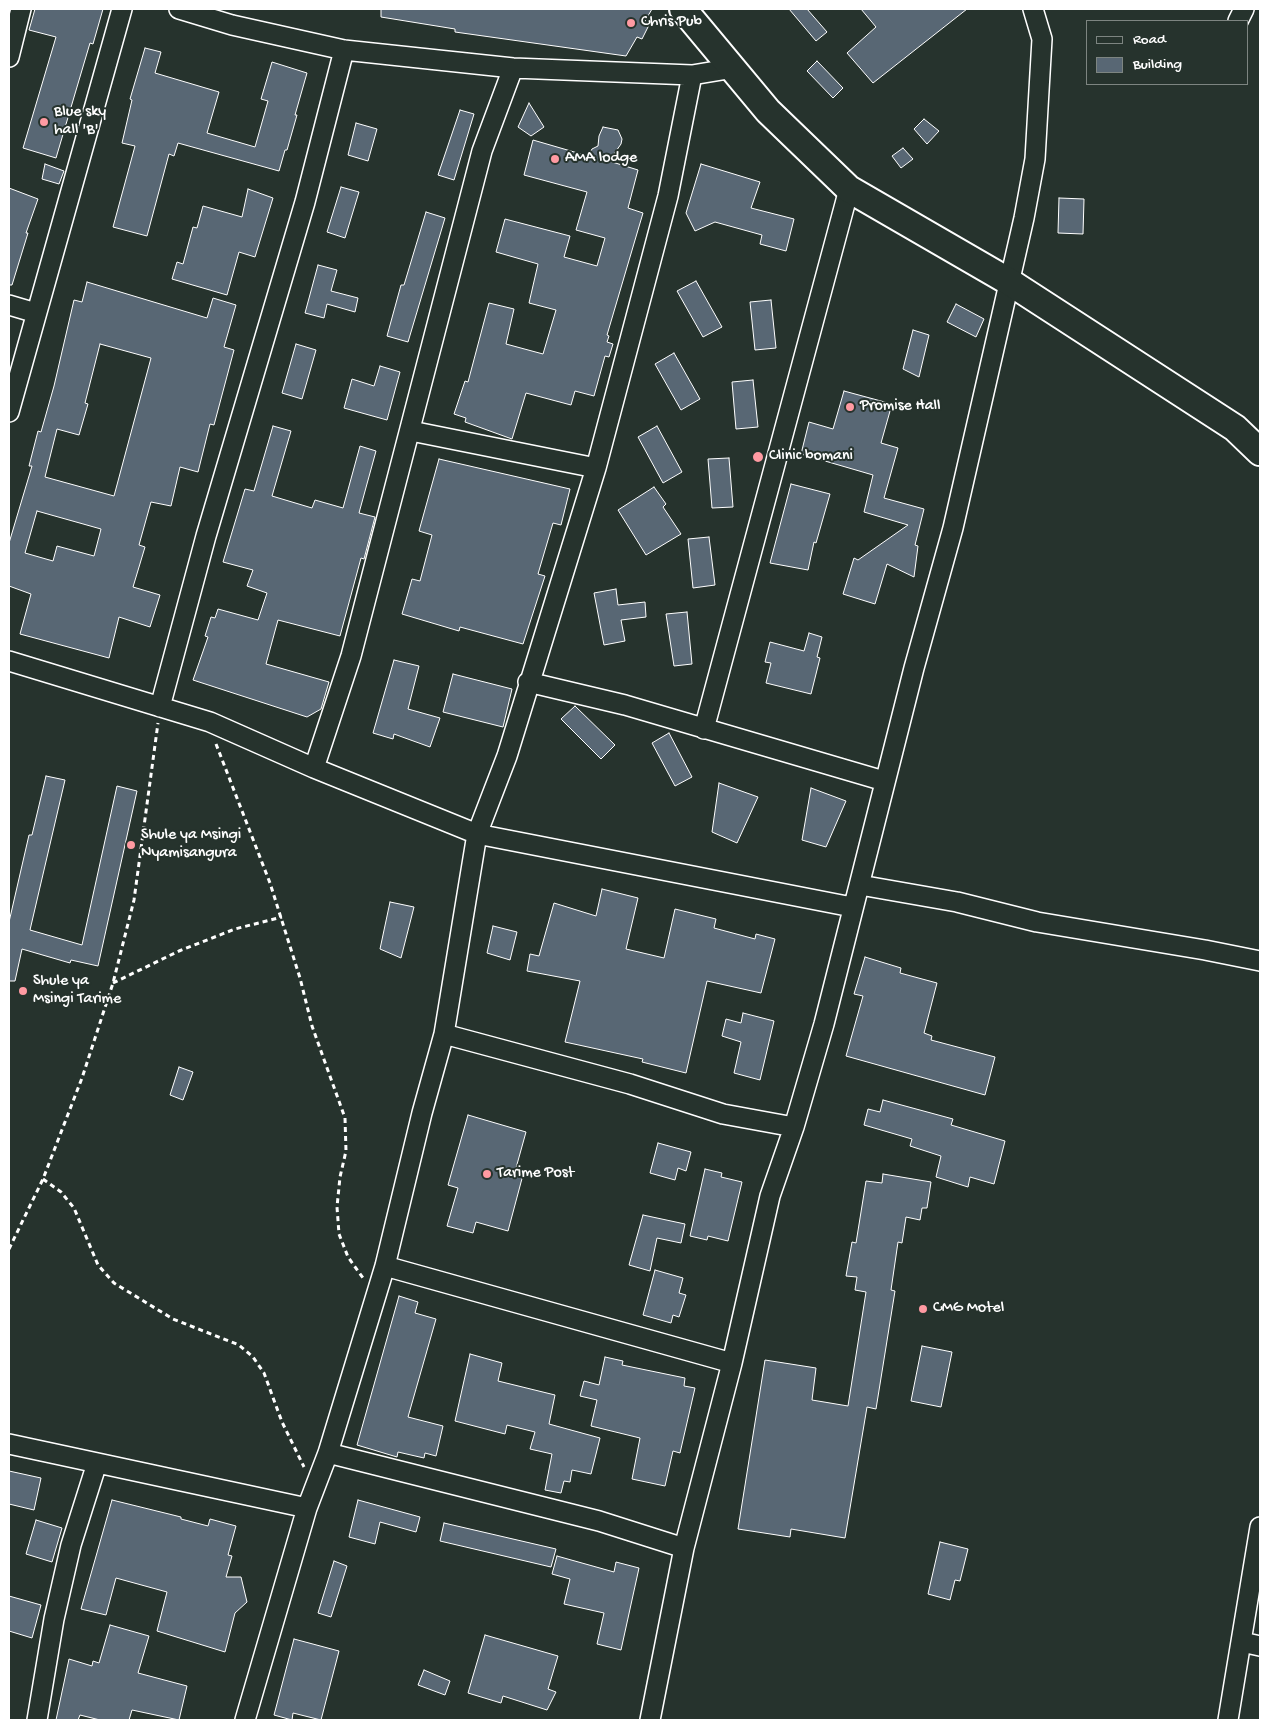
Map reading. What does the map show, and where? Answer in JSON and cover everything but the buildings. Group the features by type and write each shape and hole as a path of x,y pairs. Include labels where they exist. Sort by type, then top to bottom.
{"main road":[{"path":"683,9 768,111 849,189 1008,281 1235,428 1260,452"}],"street":[{"path":"9,57 21,9"},
{"path":"9,412 122,9"},
{"path":"179,9 232,25 344,50 513,68 692,75 734,68"},
{"path":"650,1720 684,1548 732,1362 770,1196 794,1127 824,1024 852,907 860,885 884,781 953,528 1008,281 1024,218 1034,158 1042,39 1038,12"},
{"path":"160,708 206,536 305,202 344,50"},
{"path":"314,768 352,656 482,151 513,68"},
{"path":"245,1720 307,1508 328,1453 386,1266 422,1113 444,1034 477,834 507,756 528,682 596,468 668,196 692,75"},
{"path":"704,729 849,189"},
{"path":"9,305 36,313"},
{"path":"411,431 596,468"},
{"path":"9,661 210,722 314,768 477,834 852,907"},
{"path":"528,682 625,705 884,781"},
{"path":"860,885 957,902 1037,922 1260,961"},
{"path":"444,1034 630,1084 723,1114 794,1127"},
{"path":"386,1266 732,1362"},
{"path":"9,1444 307,1508"},
{"path":"328,1453 599,1521 684,1548"},
{"path":"37,1720 54,1619 71,1545 97,1463"},
{"path":"1228,1720 1260,1527"},
{"path":"1242,1642 1260,1646"}],"path":[{"path":"9,1250 43,1179 82,1078 113,983 134,900 151,786 160,708"},
{"path":"210,722 220,758 242,805 282,917 312,1026 345,1118 346,1144 337,1207 339,1234 348,1257 360,1275 378,1290"},
{"path":"113,983 179,951 235,929 282,917"},
{"path":"43,1179 61,1192 74,1208 98,1265 114,1284 173,1319 239,1345 253,1357 264,1373 282,1422 314,1490"}],"place":[{"name":"Chris Pub","path":"631,23"},
{"name":"Blue sky hall 'B'","path":"44,122"},
{"name":"AMA lodge","path":"555,159"},
{"name":"Promise Hall","path":"850,407"},
{"name":"Clinic bomani","path":"758,457"},
{"name":"Shule ya Msingi Nyamisangura","path":"131,845"},
{"name":"Shule ya Msingi Tarime","path":"23,991"},
{"name":"Tarime Post","path":"487,1174"},
{"name":"CMG Motel","path":"923,1309"}]}
